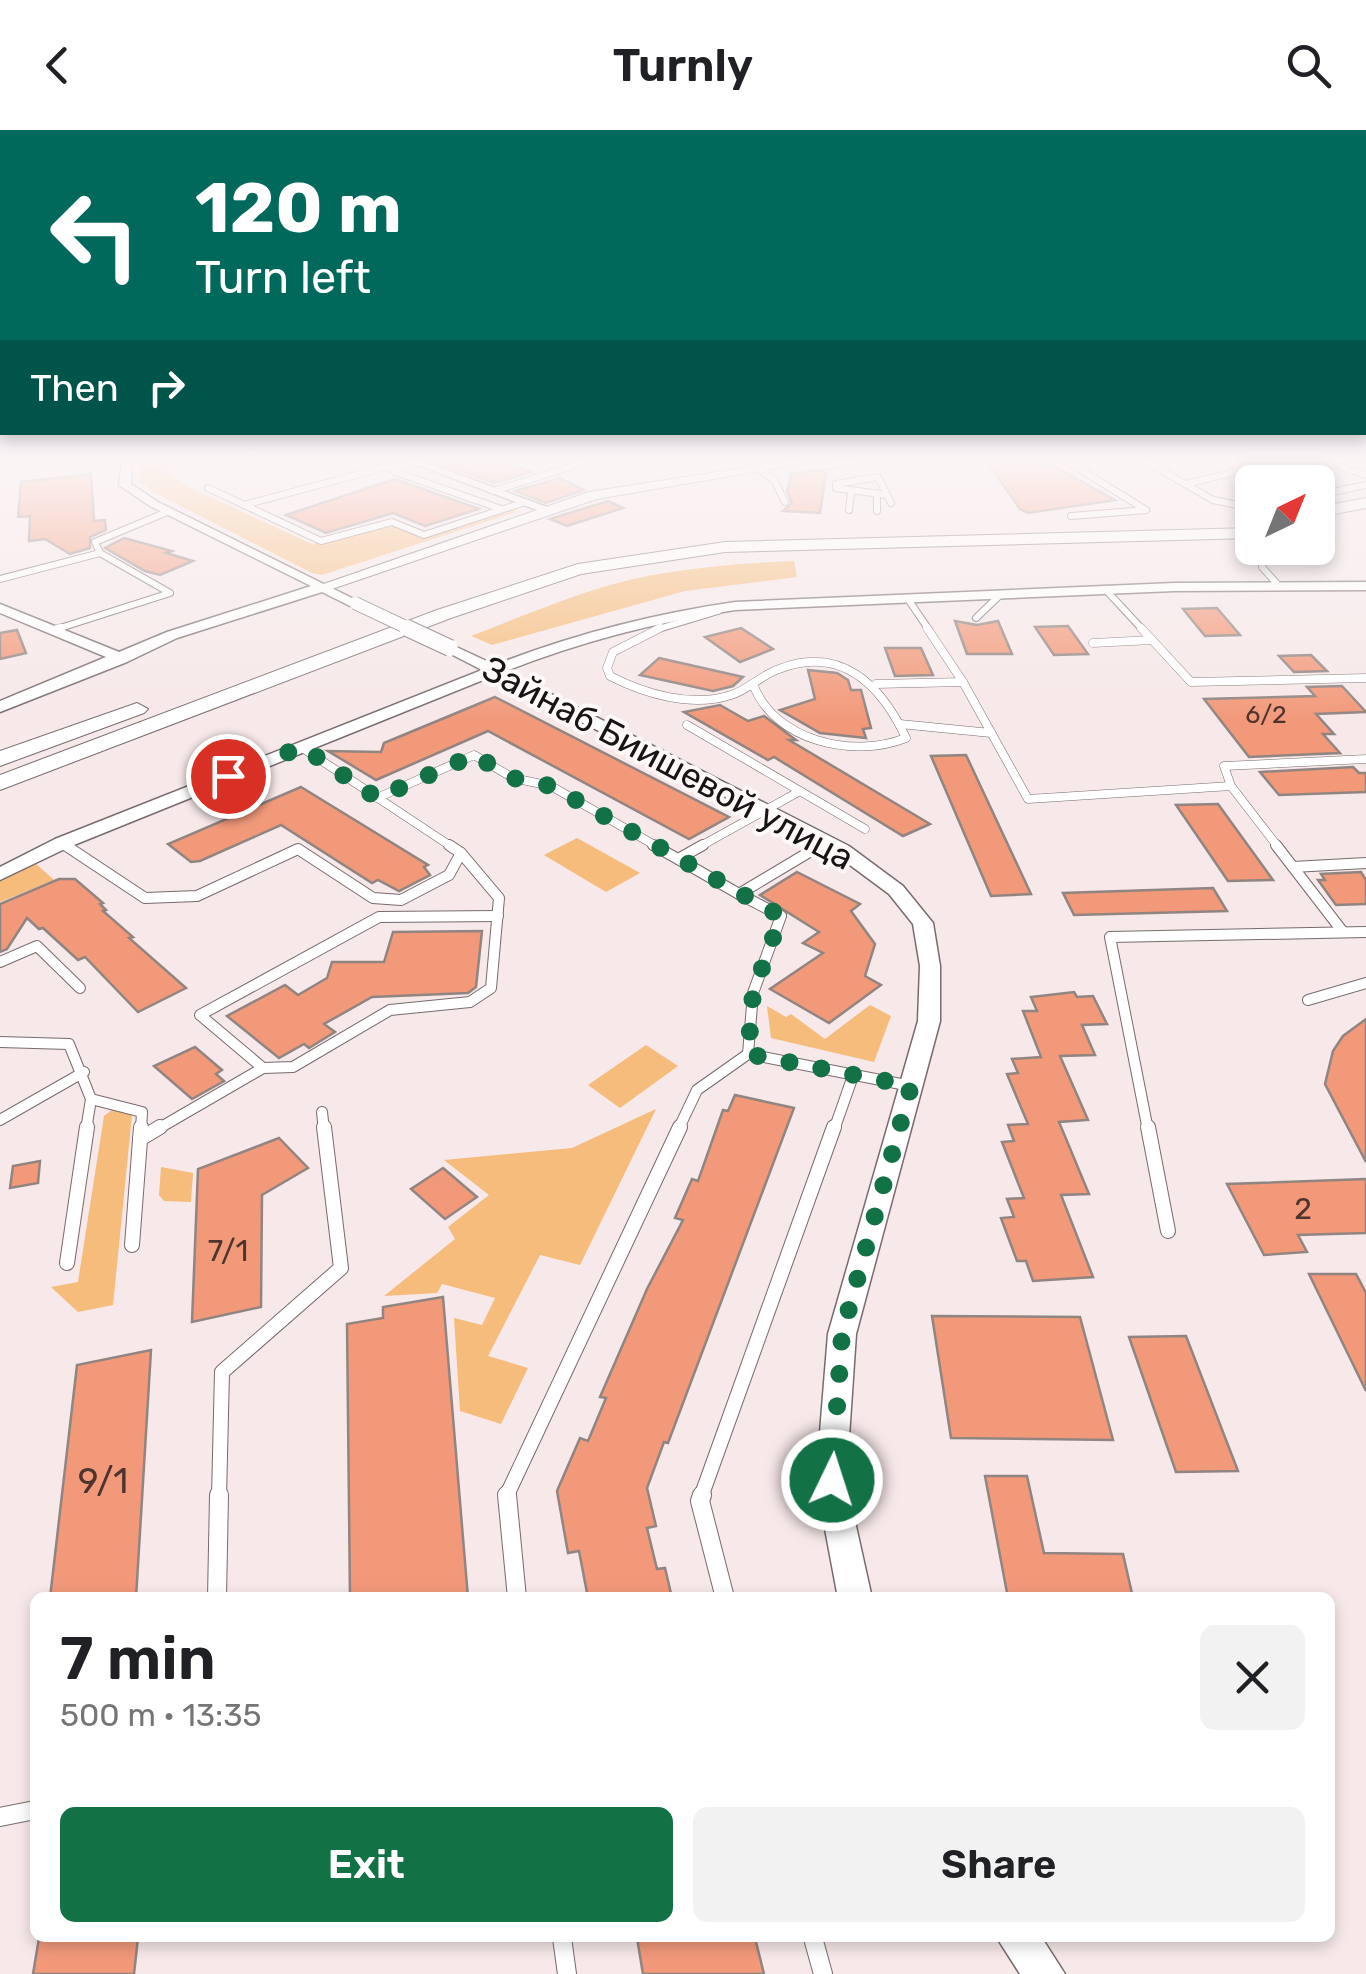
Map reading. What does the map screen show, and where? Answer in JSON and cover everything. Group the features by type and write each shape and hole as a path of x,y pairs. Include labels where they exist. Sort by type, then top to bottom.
{"main road":[{"path":"0,759 502,577 628,548"},
{"path":"0,783 524,585 616,562 724,548"}],"street":[{"name":"Зайнаб Биишевой улица","path":"242,548 495,670 826,842 896,890 923,923 930,966 928,1021 842,1334 832,1480 855,1592"},
{"path":"0,708 172,635 437,548"},
{"path":"0,874 62,843 538,653 674,615 735,606 1106,589 1366,586"},
{"path":"0,608 122,659"},
{"path":"0,624 28,617"},
{"path":"1020,1942 1045,1974"}],"lane":[{"path":"57,629 170,592 100,553 98,548"},
{"path":"0,579 100,553"},
{"path":"1262,567 1279,586"},
{"path":"1106,589 1190,682 1366,678"},
{"path":"976,618 1000,594"},
{"path":"908,599 963,682 1028,799 1231,786"},
{"path":"735,606 659,628 613,652 606,668 610,676 659,694 728,696 783,667 817,663 856,668 876,684 906,738 890,748 858,749 812,738 778,720 762,706 753,684"},
{"path":"1093,643 1152,640"},
{"path":"876,684 963,682"},
{"path":"687,724 865,829"},
{"path":"900,724 991,733"},
{"path":"140,1139 264,1068 292,1068 390,1010 470,1002 490,988 499,898 461,853 302,747"},
{"path":"377,798 474,755 513,778 551,786 781,916 753,993 748,1054"},
{"path":"1343,932 1231,786 1224,766 1366,759"},
{"path":"678,859 800,792"},
{"path":"739,894 826,842"},
{"path":"62,843 145,898 197,896 298,849 373,898 400,900 449,875 461,853"},
{"path":"1293,867 1366,863"},
{"path":"264,1068 200,1015 379,916 498,916"},
{"path":"1168,1231 1110,937 1366,932"},
{"path":"0,962 37,946 80,988"},
{"path":"1308,1000 1366,984"},
{"path":"0,1042 69,1044 84,1072 91,1099 67,1263"},
{"path":"516,1592 504,1500 697,1090 748,1054 911,1086"},
{"path":"0,1120 84,1072"},
{"path":"723,1592 700,1501 854,1074"},
{"path":"91,1099 142,1112 132,1245"},
{"path":"217,1592 222,1372 341,1268 322,1112"},
{"path":"0,1818 30,1811"},
{"path":"563,1942 567,1974"},
{"path":"815,1942 823,1974"}],"shaded area":[{"path":"263,548 405,548 322,575"},
{"path":"794,561 797,577 685,591 492,645 471,636 625,581 702,568"},
{"path":"577,838 640,873 606,892 544,855"},
{"path":"36,864 54,880 0,902 0,880"},
{"path":"870,1005 891,1016 874,1062 771,1038 767,1006 786,1017 791,1014 825,1039"},
{"path":"646,1045 678,1066 620,1108 588,1085"},
{"path":"656,1109 580,1265 540,1255 488,1356 528,1368 501,1424 460,1411 454,1318 482,1325 495,1298 442,1284 437,1293 384,1296 455,1239 448,1227 489,1195 444,1160 572,1148"},
{"path":"112,1110 132,1115 113,1305 78,1312 51,1287 78,1282 104,1116"},
{"path":"161,1167 193,1173 191,1202 164,1201 159,1195"}],"building":[{"path":"60,548 90,548 70,554"},
{"path":"105,548 161,548 193,561 160,575 145,571"},
{"path":"1217,608 1240,635 1205,636 1183,609"},
{"path":"955,621 977,625 998,621 1012,654 967,654"},
{"path":"1068,626 1088,654 1054,655 1035,627"},
{"path":"741,628 773,649 740,662 705,637"},
{"path":"17,630 26,653 0,659 0,633"},
{"path":"885,648 921,648 933,675 895,676"},
{"path":"1311,655 1327,671 1294,672 1279,656"},
{"path":"659,658 743,677 733,686 713,691 640,675"},
{"path":"808,670 837,673 848,680 851,690 861,690 871,728 863,729 866,738 820,733 780,710 815,699"},
{"path":"1342,686 1366,712 1316,714 1334,734 1323,734 1340,753 1249,757 1204,699 1315,696 1307,687"},
{"path":"495,697 729,817 689,839 488,731 376,780 328,751 381,752 384,743"},
{"path":"720,705 748,721 764,716 796,740 789,740 930,824 903,836 774,757 768,760 684,712"},
{"path":"966,755 1031,894 991,896 931,756"},
{"path":"1353,767 1366,773 1366,792 1279,795 1260,772"},
{"path":"301,787 428,865 424,867 430,875 399,891 378,880 372,883 281,825 200,861 191,862 168,844"},
{"path":"1218,804 1273,880 1228,881 1176,805"},
{"path":"797,872 860,904 851,911 875,944 865,976 881,985 829,1023 770,989 823,953 803,943 819,932 760,895"},
{"path":"1361,872 1366,880 1366,904 1336,905 1318,880 1325,880 1321,874"},
{"path":"59,879 75,879 103,903 103,911 133,937 129,938 186,988 138,1012 85,957 78,960 27,918 7,949 0,952 0,904"},
{"path":"1213,888 1227,911 1074,915 1063,893"},
{"path":"482,931 476,987 468,993 372,997 324,1024 335,1032 309,1048 304,1044 279,1058 227,1016 285,985 298,995 327,978 332,962 384,962 393,932"},
{"path":"1074,992 1077,997 1093,996 1107,1024 1082,1025 1095,1055 1060,1056 1088,1120 1059,1122 1089,1194 1061,1195 1093,1277 1033,1281 1026,1261 1017,1261 1001,1218 1014,1217 1007,1199 1024,1198 1002,1142 1014,1141 1008,1125 1028,1124 1007,1074 1018,1073 1012,1059 1041,1057 1023,1011 1037,1011 1031,997"},
{"path":"1366,1019 1366,1162 1325,1084 1333,1051 1343,1036"},
{"path":"195,1047 222,1070 216,1074 224,1081 192,1099 154,1066"},
{"path":"735,1095 794,1108 668,1443 664,1442 647,1488 656,1526 647,1528 657,1569 665,1568 671,1592 587,1592 579,1551 568,1553 557,1491 580,1438 588,1441 606,1398 600,1397 647,1289 683,1220 675,1218 692,1179 698,1181 723,1110 728,1111"},
{"path":"279,1138 308,1168 262,1195 261,1307 192,1322 198,1169"},
{"path":"40,1161 38,1183 10,1188 13,1166"},
{"path":"443,1168 477,1197 445,1219 411,1189"},
{"path":"1366,1179 1366,1233 1298,1235 1307,1252 1264,1255 1227,1184"},
{"path":"1309,1274 1356,1274 1366,1293 1366,1391"},
{"path":"443,1297 468,1592 350,1592 347,1324 383,1318 383,1307"},
{"path":"932,1316 1080,1317 1113,1440 951,1438"},
{"path":"1186,1336 1238,1471 1176,1472 1129,1337"},
{"path":"151,1350 136,1592 51,1592 77,1365"},
{"path":"985,1476 1027,1476 1044,1553 1123,1554 1132,1592 1007,1592"},
{"path":"38,1942 138,1942 134,1974 33,1974"},
{"path":"638,1942 756,1942 764,1974 643,1974"}],"route":[{"path":"228,776 302,747 377,798 474,755 513,778 551,786 781,916 753,993 748,1054 911,1086 842,1334 832,1480"}]}
